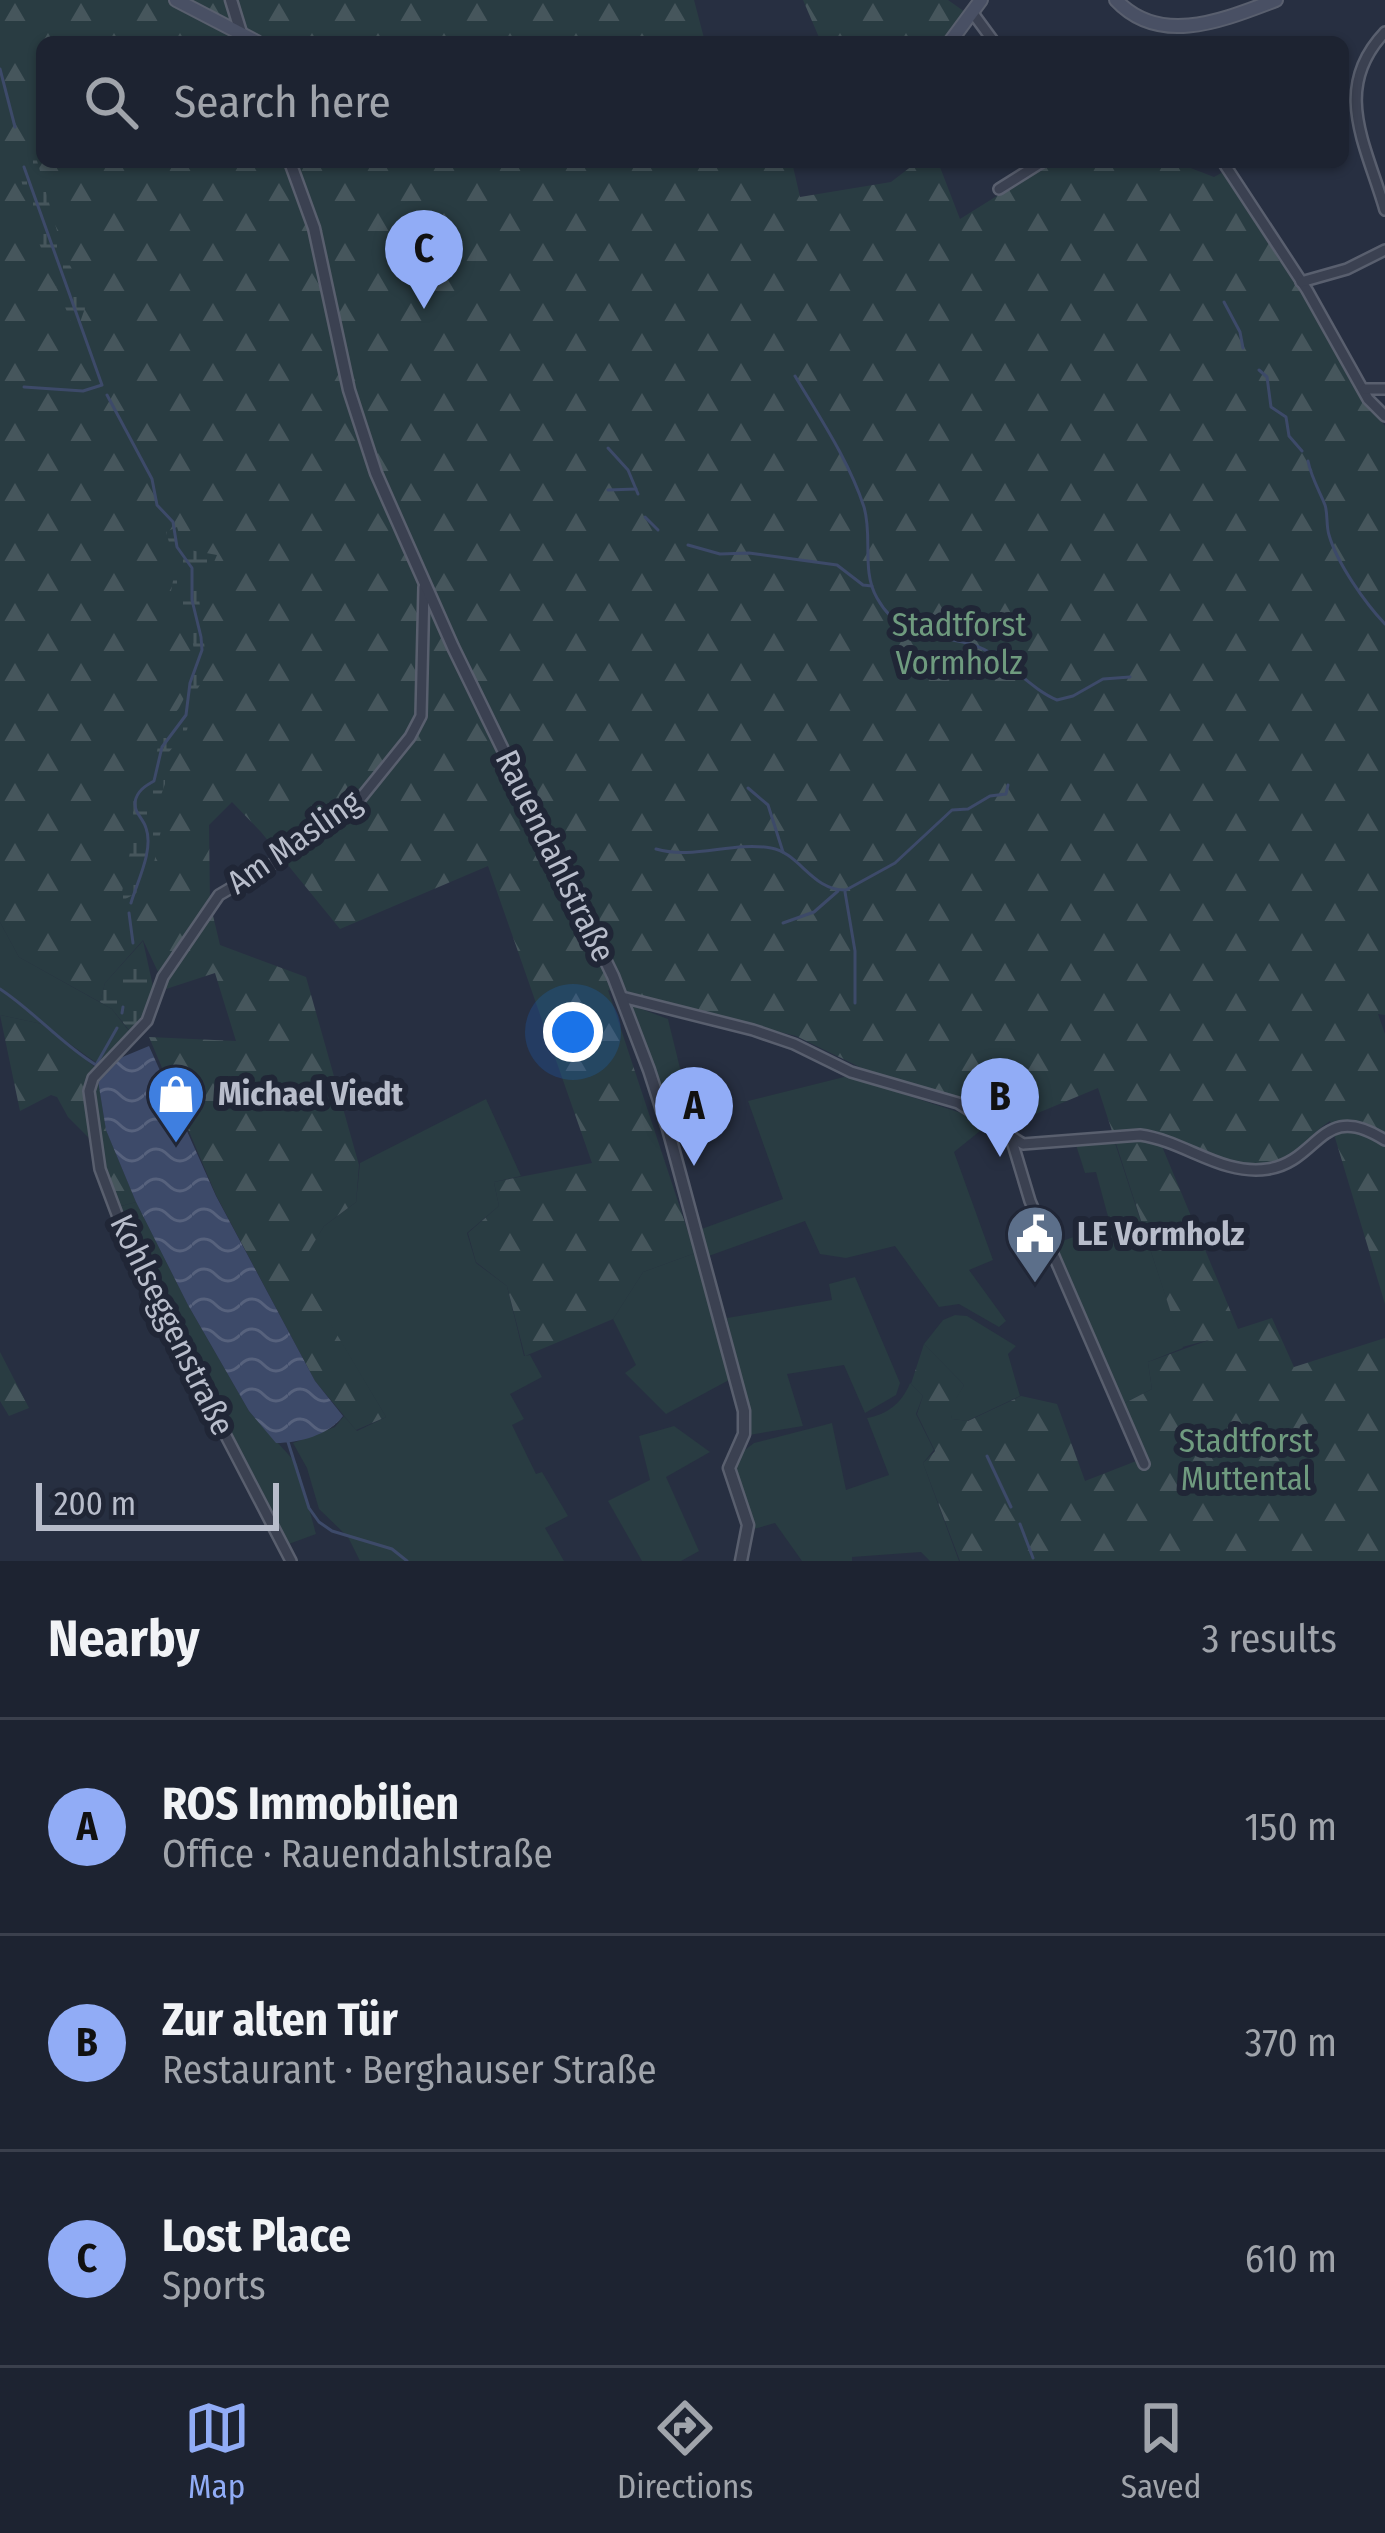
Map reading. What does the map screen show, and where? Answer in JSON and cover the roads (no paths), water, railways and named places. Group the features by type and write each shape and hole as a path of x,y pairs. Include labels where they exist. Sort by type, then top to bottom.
{"main road":[{"path":"176,0 239,36"},
{"path":"1116,0 1169,35 1276,0"},
{"path":"954,36 976,6"}],"street":[{"path":"232,0 242,36"},
{"path":"976,6 991,36"},
{"path":"1385,32 1362,62 1354,88 1357,116 1385,210"},
{"name":"Rauendahlstraße","path":"292,168 314,228 360,428 452,647 622,998 668,1129 743,1412 744,1434 729,1468 748,1525 741,1561"},
{"path":"999,189 1032,168"},
{"path":"1227,168 1301,282 1368,399 1385,416"},
{"path":"1301,282 1385,250"},
{"path":"1365,389 1385,389"},
{"name":"Am Masling","path":"92,1078 147,1021 163,977 219,895 279,860 356,804 410,737 421,716 424,580"},
{"path":"622,998 754,1030 850,1072 958,1103 1011,1140 1035,1144 1158,1137 1208,1160 1256,1169 1282,1165 1338,1126 1367,1128 1385,1140"},
{"name":"Kohlseggenstraße","path":"92,1078 88,1091 100,1169 118,1223 291,1561"},
{"path":"1011,1140 1030,1201 1144,1464"}],"water":[{"path":"149,1046 216,1196 315,1381 343,1416 322,1433 276,1443 249,1411 136,1202 106,1130 96,1068"}],"waterway":[{"path":"0,69 15,127"},
{"path":"24,167 102,385 83,391 24,387"},
{"path":"1224,302 1243,348"},
{"path":"1259,370 1267,377 1271,407 1286,417 1289,436 1302,451"},
{"path":"795,376 858,490 866,518 869,576 888,614 914,631 989,652 1057,700 1103,679 1130,677"},
{"path":"107,395 152,479 157,505 173,522 177,547 192,568 192,600 202,650 190,683 186,715 162,747 154,781 136,798 148,846 131,903"},
{"path":"608,448 628,470 638,494"},
{"path":"1308,461 1338,558 1385,624"},
{"path":"608,490 636,489"},
{"path":"645,517 658,530"},
{"path":"688,545 720,554 749,553 837,565 863,585 872,586"},
{"path":"656,849 771,848 824,885 846,890 895,863 952,810 1006,794 1008,785"},
{"path":"748,788 768,805 783,852"},
{"path":"783,923 814,912 838,891"},
{"path":"845,892 855,951 855,1003"},
{"path":"129,913 133,943"},
{"path":"0,989 96,1065 117,1028"},
{"path":"122,1013 123,1007"},
{"path":"288,1442 309,1508 319,1522 332,1531 392,1549 407,1561"},
{"path":"987,1456 1011,1507"},
{"path":"1020,1524 1033,1558"}],"place":[{"name":"Lost Place","path":"424,309"},
{"name":"Michael Viedt","path":"176,1145"},
{"name":"Zur alten Tür","path":"1000,1157"},
{"name":"ROS Immobilien","path":"694,1166"},
{"name":"LE Vormholz","path":"1035,1285"}],"park label":[{"name":"Stadtforst Vormholz","path":"959,644"},
{"name":"Stadtforst Muttental","path":"1246,1460"}]}
